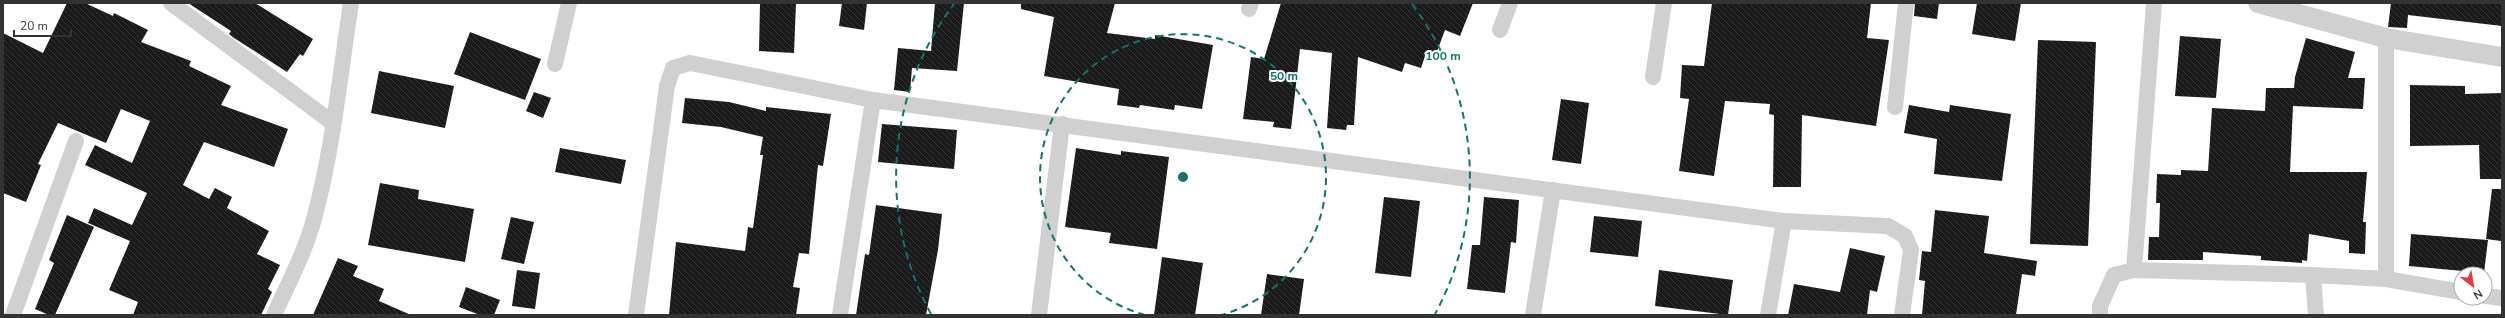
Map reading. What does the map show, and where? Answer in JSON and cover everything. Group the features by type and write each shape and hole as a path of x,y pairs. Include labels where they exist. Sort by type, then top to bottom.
{"street":[{"path":"171,3 333,123"},
{"path":"274,315 304,249 314,221 333,123 351,3"},
{"path":"555,64 569,3"},
{"path":"1500,30 1510,3"},
{"path":"1653,77 1664,3"},
{"path":"1895,107 1906,3"},
{"path":"2134,270 2154,3"},
{"path":"2258,3 2314,17 2386,38 2502,57"},
{"path":"2386,38 2386,279"},
{"path":"636,315 667,86 673,68 690,63 873,100 1784,221 1888,226 1904,236 1911,250 1902,315"},
{"path":"840,315 873,100"},
{"path":"1039,315 1062,124"},
{"path":"13,315 76,141"},
{"path":"1533,315 1553,190"},
{"path":"1768,315 1784,221"},
{"path":"2100,315 2100,306 2114,275 2134,270 2313,275 2386,279 2453,291"},
{"path":"2313,275 2316,315"}],"building":[{"path":"67,3 85,3 113,16 114,13 148,30 141,42 191,61 189,66 231,86 221,105 288,129 274,167 204,142 183,185 209,199 215,188 232,197 227,208 269,231 257,254 280,265 268,289 272,292 261,315 133,315 138,302 109,290 130,241 88,223 94,208 132,225 147,193 85,165 95,145 132,163 150,121 121,109 106,143 58,123 38,164 41,165 26,202 3,193 3,33 43,53"},
{"path":"188,3 255,3 313,39 303,56 300,54 287,72 234,38 229,34 231,31"},
{"path":"760,3 796,3 794,53 759,51"},
{"path":"842,3 867,3 864,30 839,26"},
{"path":"935,3 964,3 957,71 912,68 910,92 894,90 898,48 931,51"},
{"path":"1021,3 1115,3 1107,33 1155,39 1155,35 1213,45 1202,109 1175,105 1174,110 1140,105 1139,108 1117,105 1119,89 1044,76 1054,17 1021,9"},
{"path":"1281,3 1473,3 1460,36 1445,30 1436,54 1427,50 1421,68 1405,63 1402,72 1358,57 1354,125 1347,125 1346,130 1327,128 1332,53 1300,49 1291,129 1273,127 1274,122 1243,119 1251,57 1264,59"},
{"path":"1712,3 1871,3 1867,38 1889,40 1876,126 1802,115 1801,187 1773,187 1774,115 1769,114 1770,104 1725,101 1714,176 1679,171 1689,99 1680,98 1682,65 1704,66"},
{"path":"1915,3 1939,3 1937,19 1914,16"},
{"path":"1977,3 2021,3 2015,41 1972,34"},
{"path":"2391,3 2502,3 2502,26 2408,15 2407,28 2388,27"},
{"path":"470,32 541,59 525,100 454,74"},
{"path":"2180,36 2221,39 2216,98 2175,96"},
{"path":"2306,38 2355,52 2348,78 2365,78 2363,109 2293,106 2290,172 2367,172 2363,222 2366,222 2365,254 2349,253 2349,241 2309,234 2307,261 2302,260 2302,263 2261,260 2261,256 2203,252 2203,260 2148,260 2149,237 2159,237 2160,203 2156,203 2157,174 2181,175 2181,170 2208,171 2212,108 2265,111 2266,88 2294,88 2295,77"},
{"path":"2038,40 2096,42 2088,246 2030,244"},
{"path":"379,71 454,86 445,128 371,113"},
{"path":"2410,85 2465,86 2465,94 2502,93 2502,179 2480,179 2479,145 2410,146"},
{"path":"534,92 551,98 543,118 526,111"},
{"path":"685,98 729,102 766,111 766,107 831,114 823,166 818,165 809,254 799,253 793,287 800,288 796,315 669,315 676,242 745,251 748,227 753,228 763,155 760,155 763,137 721,127 682,123"},
{"path":"1561,99 1589,103 1581,164 1552,160"},
{"path":"1909,105 1949,112 1950,105 2011,114 2002,181 1934,174 1937,139 1904,133"},
{"path":"882,124 957,130 954,169 878,162"},
{"path":"560,148 626,160 621,184 555,172"},
{"path":"1076,148 1121,155 1121,151 1169,157 1157,249 1109,243 1111,233 1065,227"},
{"path":"380,183 419,190 418,199 474,209 465,262 368,245"},
{"path":"2492,189 2502,189 2501,241 2486,239"},
{"path":"1384,197 1420,201 1411,277 1375,273"},
{"path":"1484,197 1519,200 1516,243 1511,242 1505,293 1467,289 1472,245 1480,245"},
{"path":"876,205 942,214 938,250 926,315 856,315 865,254 869,255"},
{"path":"1935,210 1989,216 1984,253 2037,261 2035,276 2022,274 2016,315 1922,315 1925,281 1919,280 1922,251 1931,252"},
{"path":"67,215 94,227 55,315 49,315 35,309 54,263 49,260"},
{"path":"1594,216 1642,221 1638,257 1590,252"},
{"path":"511,217 534,222 524,264 501,259"},
{"path":"2411,234 2488,240 2485,266 2453,266 2453,270 2409,266"},
{"path":"1850,248 1885,256 1877,292 1870,290 1867,315 1788,315 1794,284 1840,292"},
{"path":"1162,257 1203,263 1195,315 1154,315"},
{"path":"338,258 358,266 353,276 384,289 379,301 411,315 313,315"},
{"path":"517,270 540,273 535,309 512,306"},
{"path":"1659,270 1733,280 1728,315 1655,306"},
{"path":"1267,274 1304,279 1299,315 1261,315"},
{"path":"466,287 500,300 494,315 480,315 459,307"}]}
